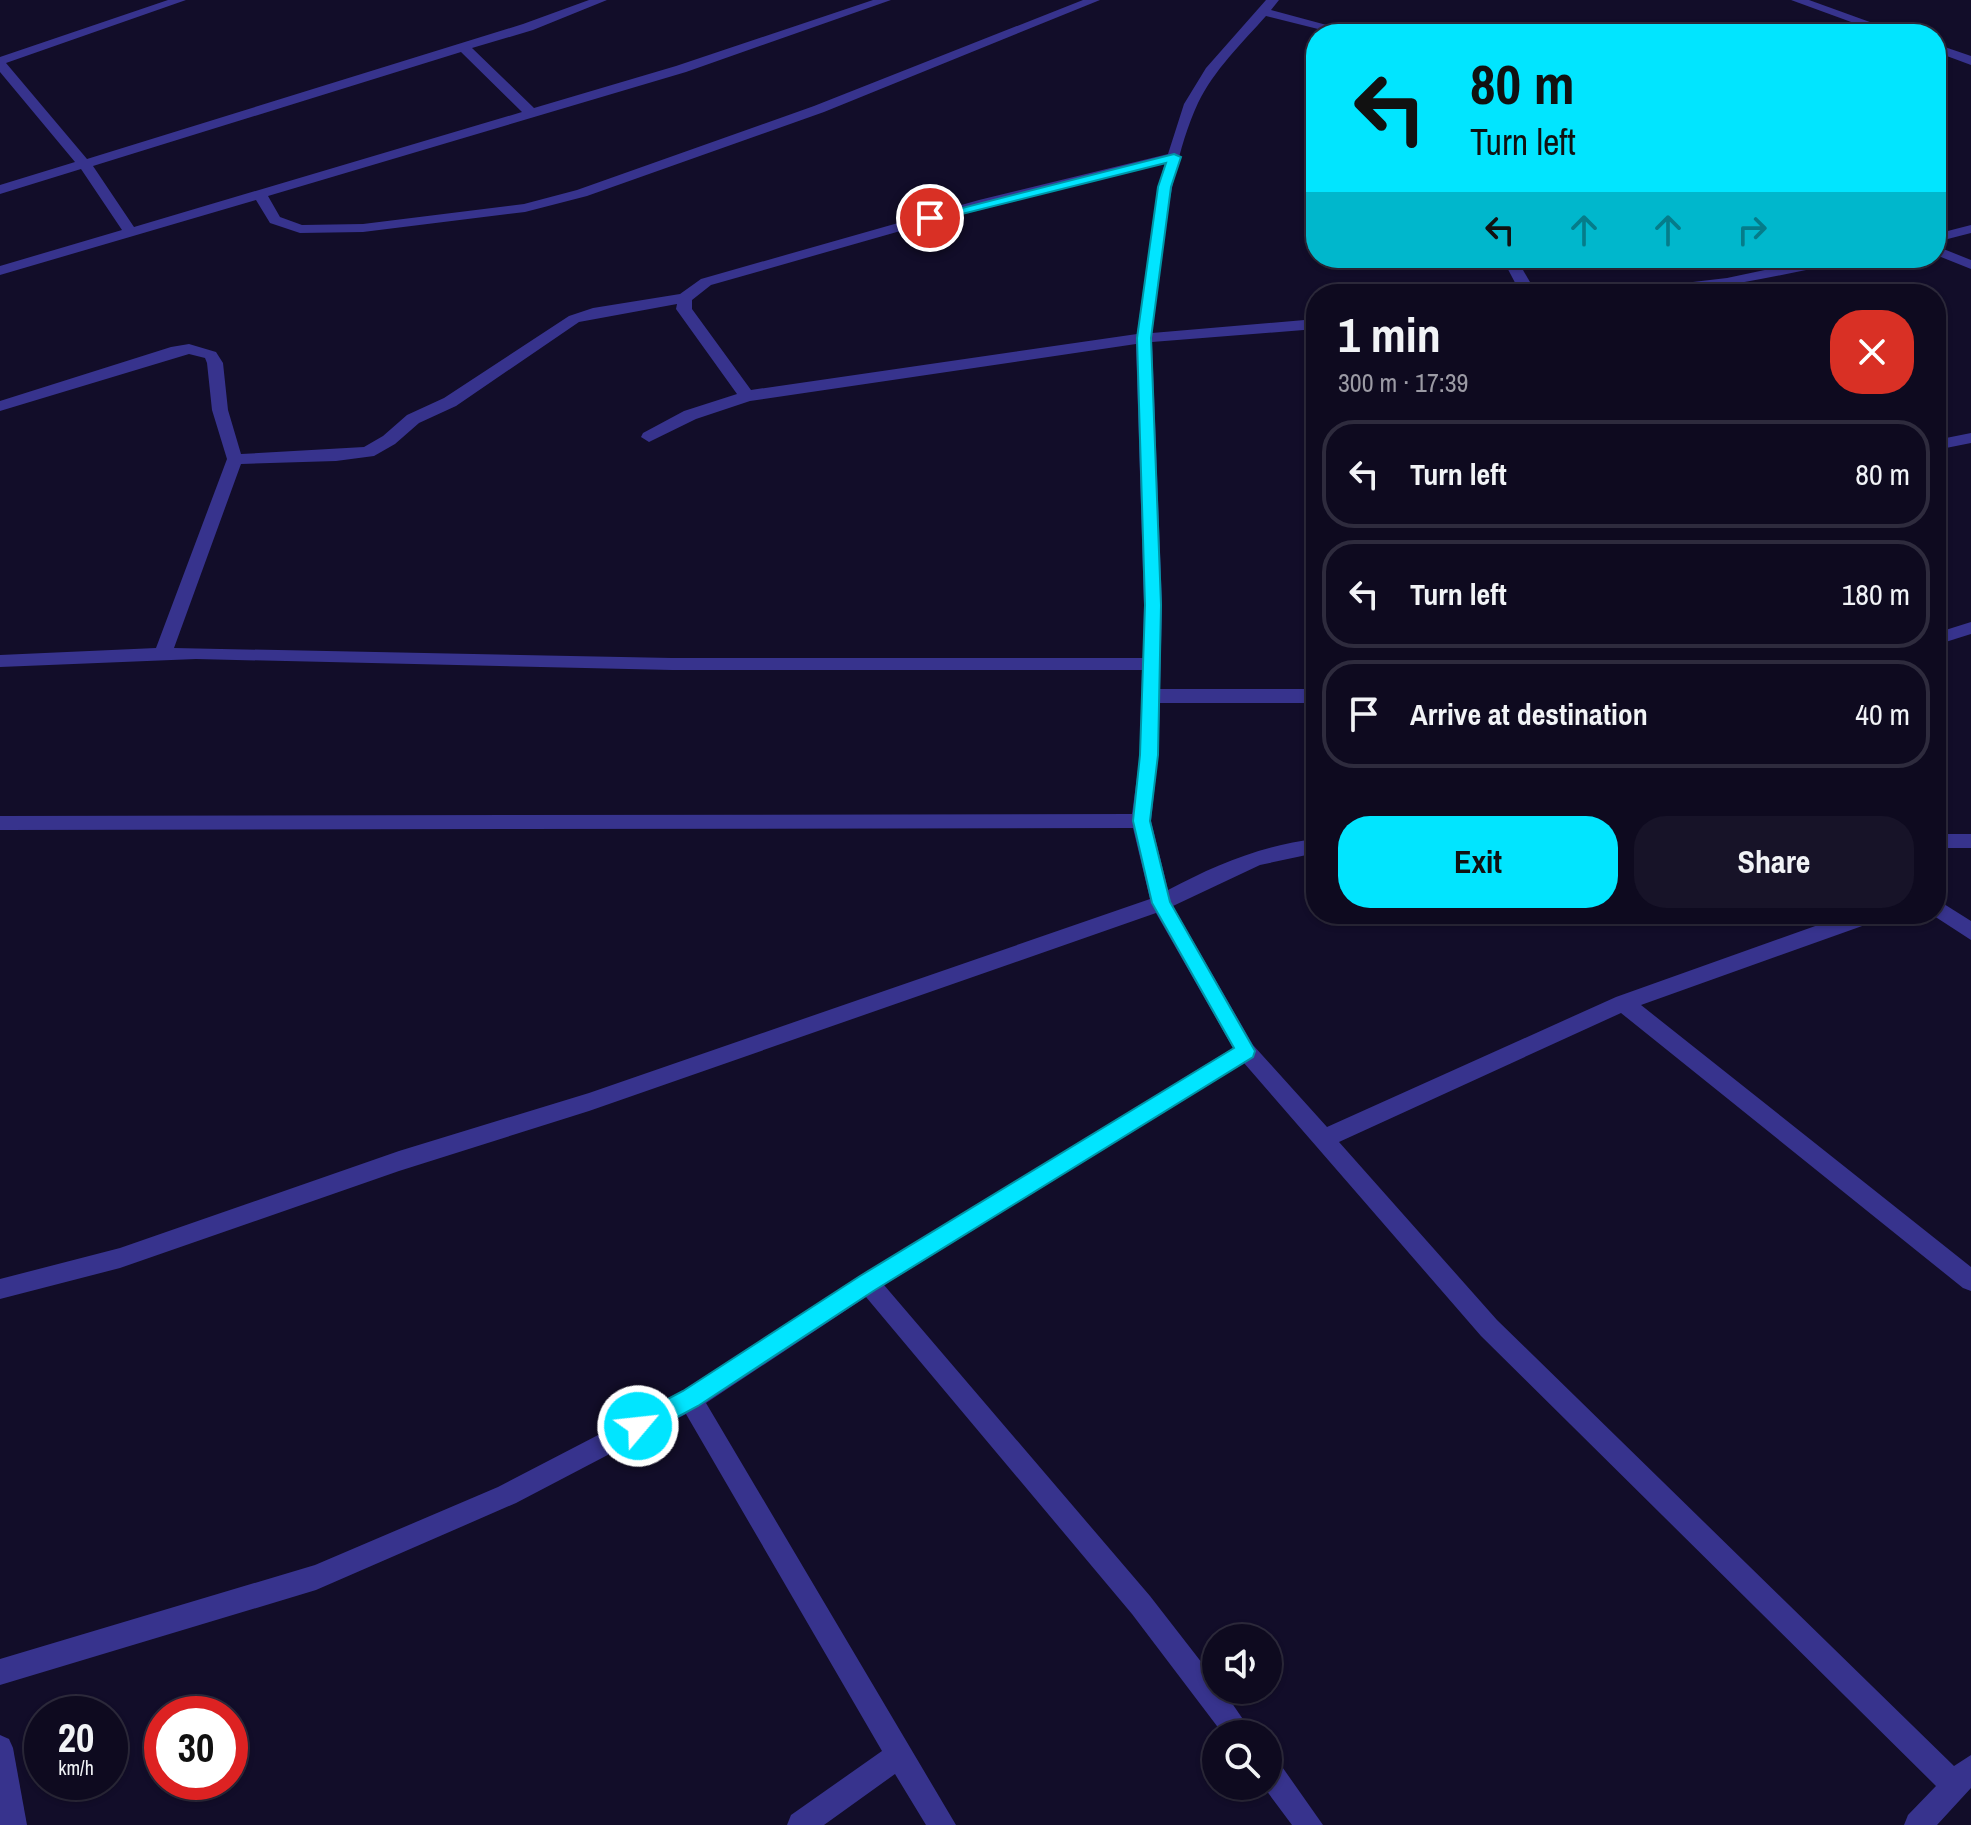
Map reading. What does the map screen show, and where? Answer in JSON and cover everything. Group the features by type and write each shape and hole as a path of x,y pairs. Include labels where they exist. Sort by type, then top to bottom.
{"street":[{"path":"131,232 85,165 0,63 180,0"},
{"path":"0,190 463,47 601,0"},
{"path":"0,271 681,69 885,0"},
{"path":"260,195 275,220 300,229 363,228 525,208 674,163 1094,0"},
{"path":"1797,0 1827,4 1874,24"},
{"path":"1323,24 1268,6 1205,80 1191,104 1165,187 1144,338 1152,513 1149,755 1141,821 1161,903 1246,1051 1321,1140 1526,1367 1962,1776 1918,1825"},
{"path":"463,47 531,113"},
{"path":"1946,52 1971,61"},
{"path":"235,459 368,452 413,419 450,402 574,319 685,298 706,282 821,247 1174,157"},
{"path":"1946,235 1971,229"},
{"path":"1946,254 1971,265"},
{"path":"1711,284 1795,268"},
{"path":"685,298 684,309 699,334 747,396"},
{"path":"649,437 690,415 747,396 1144,338 1306,325"},
{"path":"0,406 154,356 189,349 202,350 215,363 220,410 235,459 163,654"},
{"path":"1946,443 1971,438"},
{"path":"1946,636 1971,628"},
{"path":"0,661 163,654 672,664 1151,664"},
{"path":"1150,696 1306,696"},
{"path":"0,823 1141,821"},
{"path":"1946,841 1971,841"},
{"path":"0,1289 120,1258 399,1161 589,1102 1161,903 1245,861 1306,847"},
{"path":"1946,914 1971,932"},
{"path":"1321,1140 1623,1003 1844,924"},
{"path":"1623,1003 1971,1281"},
{"path":"0,1672 316,1577 507,1495 691,1399 868,1283 1246,1051"},
{"path":"868,1283 1141,1605 1229,1720"},
{"path":"691,1399 942,1825"},
{"path":"0,1748 13,1825"},
{"path":"801,1825 899,1755"},
{"path":"1282,1789 1309,1825"}],"route":[{"path":"638,1426 691,1399 868,1283 1246,1051 1161,903 1141,821 1149,755 1153,605 1144,338 1165,187 1174,157 930,218"}]}
